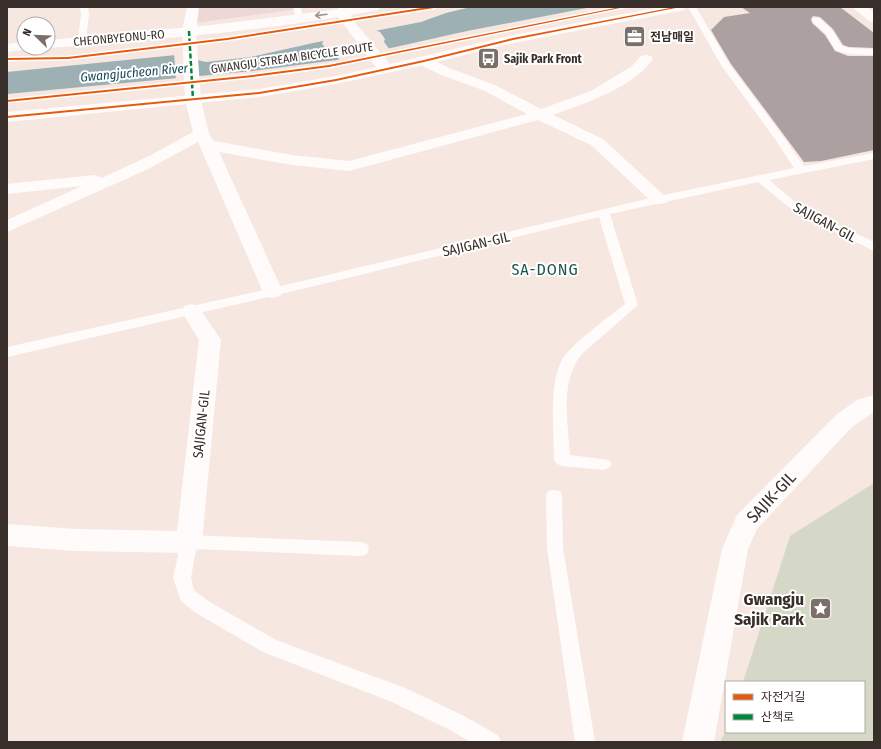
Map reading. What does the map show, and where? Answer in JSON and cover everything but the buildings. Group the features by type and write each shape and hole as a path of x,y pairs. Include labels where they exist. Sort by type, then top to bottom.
{"street":[{"path":"193,7 190,31 193,100 204,140 273,292"},
{"name":"CHEONBYEONU-RO","path":"56,43 190,31 298,12 344,13 374,7"},
{"path":"7,117 193,100 272,91 384,66 424,61 512,39 680,7"},
{"path":"858,7 874,18"},
{"path":"344,13 384,66"},
{"path":"7,227 120,177 180,147 204,140 292,160 349,166 540,115 596,94 637,69 646,58"},
{"path":"424,61 444,71 490,88 540,115 597,142 659,199"},
{"path":"7,189 120,177"},
{"name":"SAJIGAN-GIL","path":"188,542 210,340 191,311"},
{"name":"SAJIK-GIL","path":"698,742 735,549 746,523 844,421 865,406 874,403"},
{"path":"7,535 76,540 188,542"}],"lane":[{"path":"82,41 86,14 84,7"},
{"path":"692,7 705,33 730,70 789,149 801,171"},
{"path":"816,20 826,26 834,36 838,48 848,51 874,52"},
{"name":"SAJIGAN-GIL","path":"7,352 273,292 659,199 874,156"},
{"name":"SAJIGAN-GIL","path":"760,178 790,203 810,216 874,247"},
{"path":"604,213 632,305 578,350 569,360 560,390 562,460 604,464"},
{"path":"554,496 555,548 585,742"},
{"path":"361,549 188,542 182,578 187,595 202,607 270,646 398,695 455,722 491,742"}],"shaded area":[{"path":"313,7 195,23 197,8"}],"green space":[{"name":"Gwangju Sajik Park","path":"874,483 874,742 720,742 725,733 865,733 865,681 743,681 790,536"}],"water":[{"name":"Gwangjucheon River","path":"471,7 592,7 467,31 337,60 253,71 7,94 7,72 176,55 206,62 251,57 313,43 421,22 446,13"}],"pier":[{"path":"372,29 380,32 385,39 384,42 390,50 340,61 335,53 329,51 322,44 324,39"},
{"path":"174,53 184,54 195,78 176,80"}],"marked path":[{"path":"189,31 193,100"}],"cycle path":[{"path":"7,59 68,58 227,39 434,7"},
{"name":"GWANGJU STREAM BICYCLE ROUTE","path":"7,101 253,76 329,66 624,7"},
{"path":"7,117 259,93 336,80 424,61 513,39 680,7"}],"place":[{"name":"전남매일","path":"634,37"},
{"name":"Sajik Park Front","path":"488,59"},
{"name":"Gwangju Sajik Park","path":"820,609"}],"district":[{"name":"SA-DONG","path":"545,269"}]}
